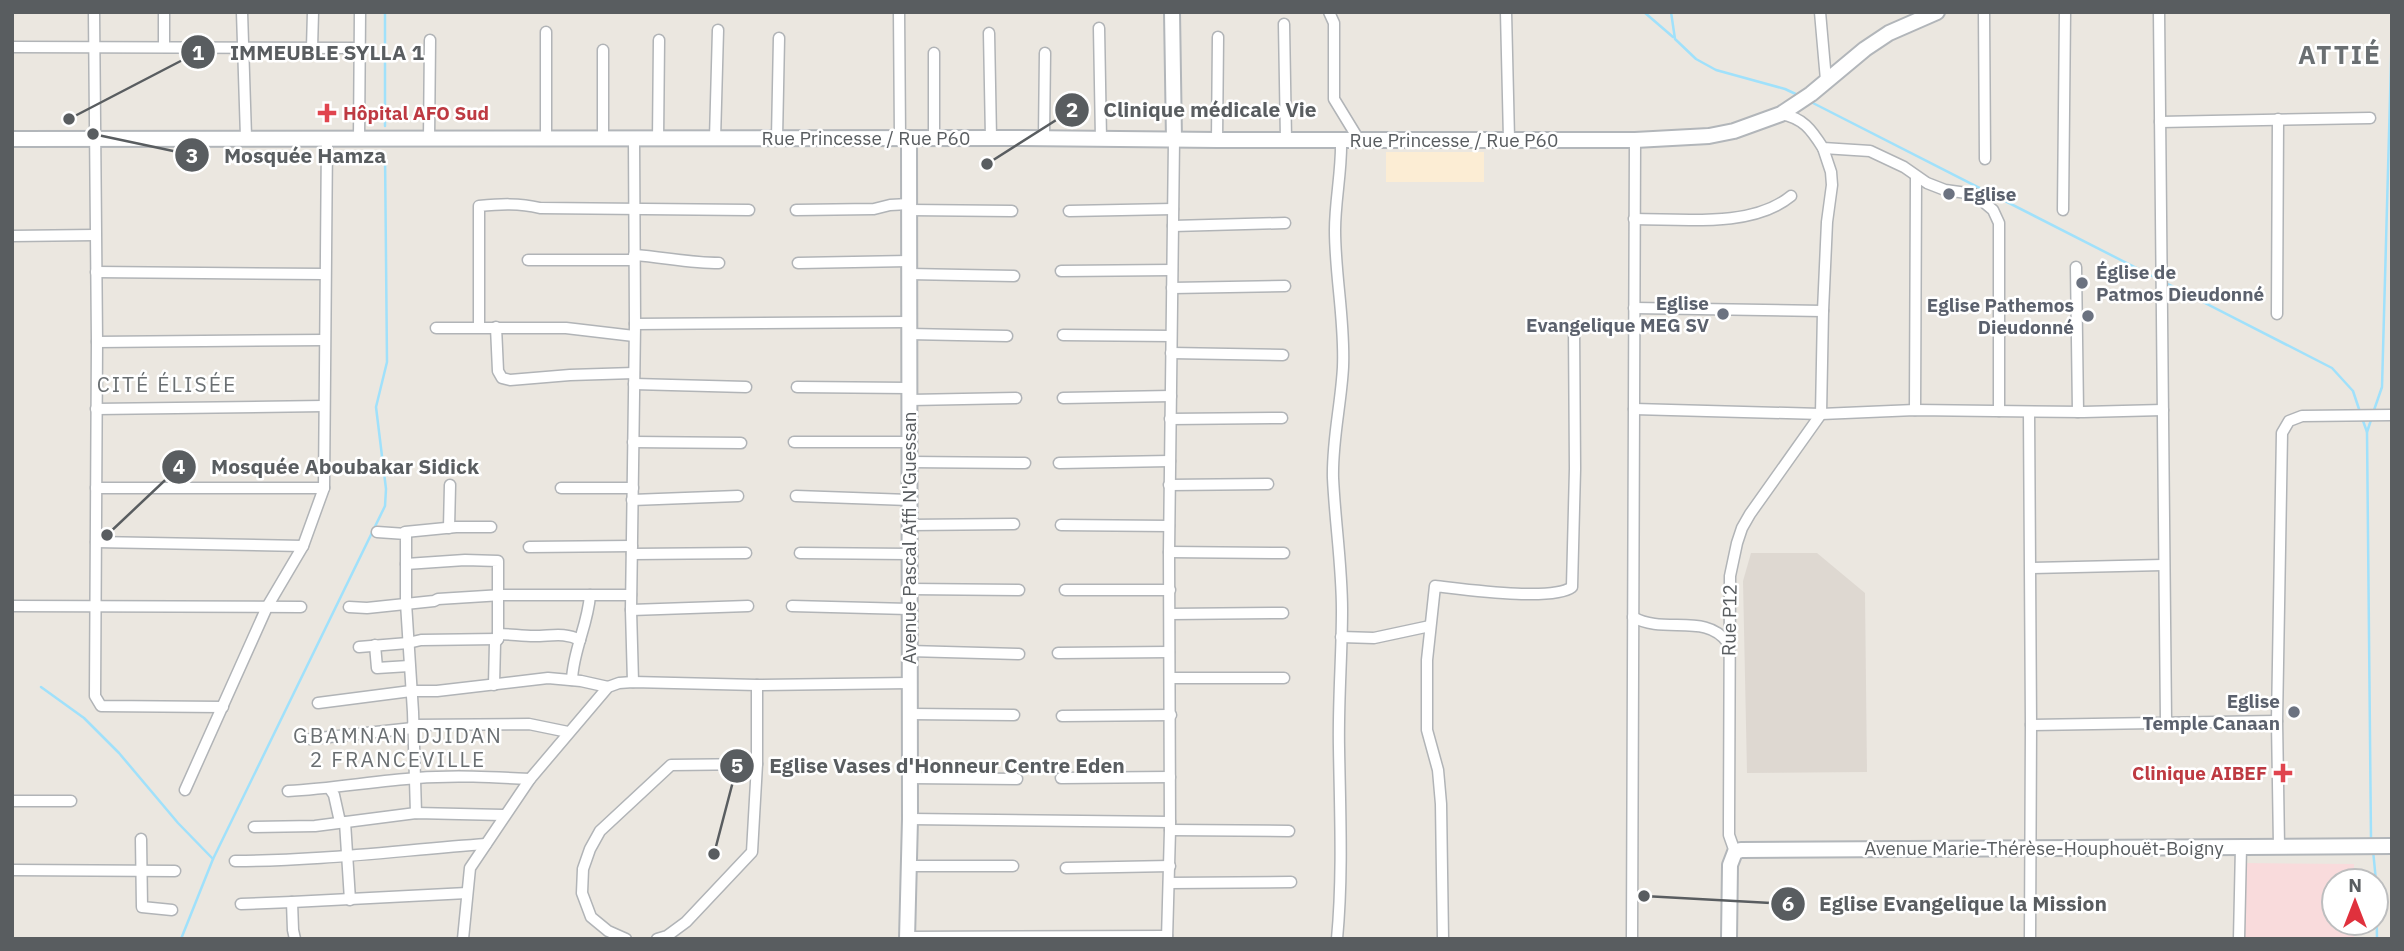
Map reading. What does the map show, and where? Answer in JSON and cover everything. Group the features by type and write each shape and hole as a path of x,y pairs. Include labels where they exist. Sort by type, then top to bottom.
{"street":[{"path":"94,12 97,342 95,696 101,706 223,707"},
{"path":"164,12 164,46"},
{"path":"242,12 246,137"},
{"path":"312,48 313,12"},
{"path":"359,139 360,12"},
{"path":"899,12 904,138"},
{"path":"907,938 1167,937 1171,715 1169,526 1174,140 1172,12"},
{"path":"1329,12 1334,23 1334,99 1359,140"},
{"path":"1506,12 1509,139"},
{"path":"1820,12 1826,80"},
{"name":"Rue Princesse / Rue P60","path":"12,139 246,137 658,140 1635,140 1721,134 1781,114 1889,33 1937,12"},
{"path":"1984,12 1985,159"},
{"path":"2063,210 2065,12"},
{"path":"2159,12 2166,722"},
{"path":"1284,24 1286,140"},
{"path":"1100,28 1101,139"},
{"path":"715,139 718,30"},
{"path":"546,32 546,139"},
{"path":"989,33 991,138"},
{"path":"1217,140 1218,37"},
{"path":"777,138 779,38"},
{"path":"429,139 430,40"},
{"path":"658,140 659,40"},
{"path":"12,47 359,48"},
{"path":"603,50 603,139"},
{"path":"933,138 934,52"},
{"path":"1044,138 1045,53"},
{"path":"1781,114 1795,117 1807,124 1823,148 1831,172 1823,311 1821,414"},
{"path":"2160,122 2370,118"},
{"path":"2277,314 2278,119"},
{"name":"Avenue Pascal Affi N'Guessan","path":"904,138 909,207 910,394 910,819 907,938"},
{"path":"185,790 267,607 303,546 324,488 327,139"},
{"path":"633,682 631,596 635,337 634,139"},
{"path":"1337,939 1341,874 1339,749 1342,608 1333,476 1344,329 1336,267 1335,231 1341,140"},
{"path":"1632,939 1635,140"},
{"path":"1823,148 1870,151 1940,188 1974,194 1993,210 1997,216 1999,411"},
{"path":"1915,410 1916,177"},
{"path":"1634,219 1732,219 1775,207 1791,196"},
{"path":"479,327 479,206 502,204 540,208 749,211"},
{"path":"796,210 874,209 890,205 1012,211"},
{"path":"1069,211 1173,209"},
{"path":"1173,226 1285,223"},
{"path":"12,236 95,234"},
{"path":"528,260 669,257 692,262 719,263"},
{"path":"798,263 1014,276"},
{"path":"2076,267 2078,412"},
{"path":"1061,271 1172,270"},
{"path":"96,272 324,274"},
{"path":"1172,288 1285,286"},
{"path":"1634,308 1823,311"},
{"path":"635,324 909,328 1007,336"},
{"path":"1443,939 1441,804 1438,770 1427,730 1430,626 1435,586 1534,593 1568,591 1572,587 1574,326"},
{"path":"496,327 498,371 502,378 510,380 570,374 746,387"},
{"path":"436,328 566,328 635,337"},
{"path":"1063,335 1171,336"},
{"path":"97,342 324,340"},
{"path":"1171,352 1283,355"},
{"path":"797,387 1016,398"},
{"path":"1063,398 1171,396"},
{"path":"96,410 324,406"},
{"path":"1634,409 1821,414 1915,410 2163,410"},
{"path":"2029,412 2029,939"},
{"name":"Rue P12","path":"1735,852 1729,835 1728,643 1732,559 1742,528 1821,414"},
{"path":"2279,846 2277,721 2282,433 2289,421 2302,416 2388,415"},
{"path":"1170,419 1282,418"},
{"path":"633,442 741,443"},
{"path":"794,442 910,442"},
{"path":"1059,463 1170,461"},
{"path":"910,462 1026,463"},
{"path":"1170,485 1268,484"},
{"path":"449,528 450,485"},
{"path":"96,488 324,488"},
{"path":"561,488 632,488"},
{"path":"632,500 738,496"},
{"path":"796,496 909,500"},
{"path":"909,525 1014,524"},
{"path":"1061,525 1169,526"},
{"path":"377,532 405,534 449,528 491,527"},
{"path":"405,534 416,813"},
{"path":"96,542 303,546"},
{"path":"529,547 746,553"},
{"path":"1169,552 1284,553"},
{"path":"800,553 909,554"},
{"path":"406,564 498,561 498,636 495,643 494,685"},
{"path":"2031,568 2163,565"},
{"path":"909,589 1019,590"},
{"path":"1065,590 1170,590"},
{"path":"572,680 572,667 586,626 590,595"},
{"path":"349,607 367,608 499,596 631,596"},
{"path":"12,606 302,607"},
{"path":"631,610 748,606"},
{"path":"792,606 909,609"},
{"path":"1170,614 1283,612"},
{"path":"1633,617 1651,625 1711,627 1722,634 1728,643"},
{"path":"1341,637 1374,638 1430,626"},
{"path":"359,647 421,640 556,634 569,635 580,640"},
{"path":"375,645 377,668 409,666"},
{"path":"909,652 1019,654"},
{"path":"1058,653 1170,652"},
{"path":"318,703 548,678 608,687"},
{"path":"1170,678 1284,678"},
{"path":"463,939 470,868 503,815 530,779 608,687 633,682 757,685 909,683"},
{"path":"657,939 667,936 686,922 752,852 757,764 757,685"},
{"path":"910,714 1014,715"},
{"path":"1062,716 1171,715"},
{"path":"2031,725 2277,721"},
{"path":"310,739 413,727 529,724 568,732"},
{"path":"626,939 596,922 582,893 585,861 600,831 671,765 757,764"},
{"path":"288,791 451,776 530,779"},
{"path":"1061,778 1170,777"},
{"path":"910,778 1017,779"},
{"path":"330,789 342,822 348,856 350,900"},
{"path":"12,801 71,802"},
{"path":"254,827 305,826 416,813 503,815"},
{"path":"910,819 1289,831"},
{"path":"141,839 142,907 172,910"},
{"path":"235,862 296,861 486,844"},
{"name":"Avenue Marie-Thérèse-Houphouët-Boigny","path":"1735,852 2389,846"},
{"path":"2239,939 2241,847"},
{"path":"1728,939 1730,864 1735,852"},
{"path":"909,866 1013,866"},
{"path":"1066,868 1170,866"},
{"path":"12,870 175,871"},
{"path":"1169,883 1291,882"},
{"path":"241,904 467,893"},
{"path":"292,902 295,939"}],"shaded area":[{"path":"1386,152 1484,152 1484,182 1386,182"},
{"path":"1751,553 1817,553 1865,593 1867,772 1747,773 1743,581"},
{"path":"2245,863 2354,864 2354,867 2320,867 2320,937 2354,939 2244,939"}],"waterway":[{"path":"385,12 385,126"},
{"path":"1644,12 1673,37"},
{"path":"1671,12 1675,39 1696,59 1716,70 1785,89 1800,96"},
{"path":"2373,413 2382,387 2392,26"},
{"path":"1809,101 2158,279"},
{"path":"181,939 213,859 385,506 386,489 376,407 387,362 385,153"},
{"path":"2164,282 2332,368 2353,391 2360,412"},
{"path":"2362,418 2367,432"},
{"path":"2371,420 2367,432 2371,839"},
{"path":"41,687 84,718 119,753 178,823 213,859"},
{"path":"2373,850 2375,867"}],"place":[{"name":"Hôpital AFO Sud","path":"327,113"},
{"name":"IMMEUBLE SYLLA 1","path":"69,119"},
{"name":"Mosquée Hamza","path":"93,134"},
{"name":"Clinique médicale Vie","path":"987,164"},
{"name":"Eglise","path":"1949,194"},
{"name":"Église de Patmos Dieudonné","path":"2082,283"},
{"name":"Eglise Evangelique MEG SV","path":"1723,314"},
{"name":"Eglise Pathemos Dieudonné","path":"2088,316"},
{"name":"Mosquée Aboubakar Sidick","path":"107,535"},
{"name":"Eglise Temple Canaan","path":"2294,712"},
{"name":"Clinique AIBEF","path":"2283,773"},
{"name":"Eglise Vases d'Honneur Centre Eden","path":"714,854"},
{"name":"Eglise Evangelique la Mission","path":"1644,896"}],"district":[{"name":"ATTIÉ","path":"2340,54"},
{"name":"CITÉ ÉLISÉE","path":"167,384"},
{"name":"GBAMNAN DJIDAN 2 FRANCEVILLE","path":"398,747"}]}
